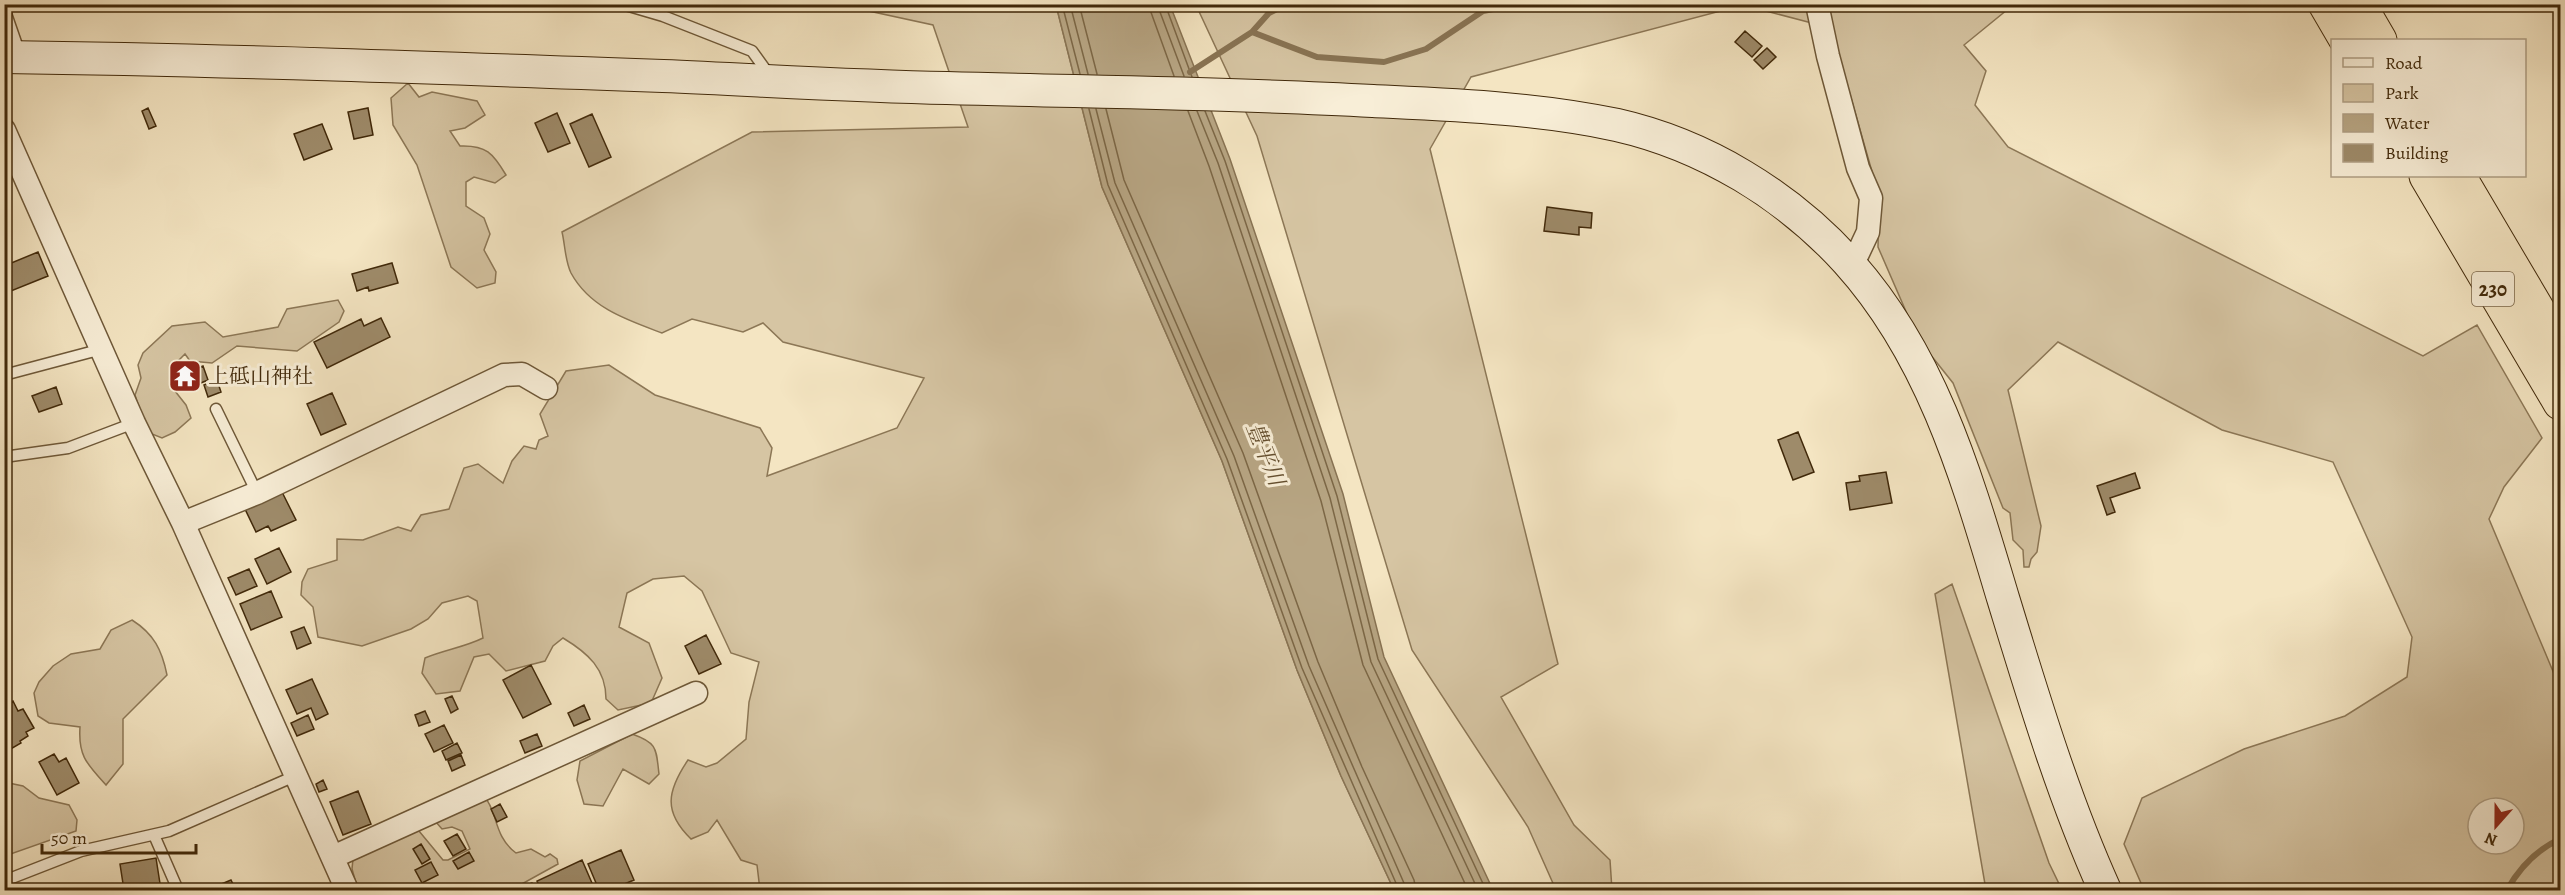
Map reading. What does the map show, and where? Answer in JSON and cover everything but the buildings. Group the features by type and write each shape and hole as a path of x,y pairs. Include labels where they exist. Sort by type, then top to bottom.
{"highway":[{"path":"2325,4 2345,39"},
{"path":"2359,4 2379,39"},
{"name":"230","path":"2427,177 2560,403"},
{"name":"230","path":"2460,177 2560,347"}],"street":[{"path":"1817,4 1855,157 1871,198 1868,232 1852,266"},
{"path":"13,57 326,64 936,88 1291,96 1476,106 1552,114 1618,126 1662,138 1732,169 1803,218 1852,266 1902,333 1948,424 2032,692 2090,856 2105,891"},
{"path":"4,130 134,423 183,523 348,891"},
{"path":"183,523 257,493 504,375 522,374 546,388"},
{"path":"333,857 696,693"}],"lane":[{"path":"622,4 663,16 752,51 773,81"},
{"path":"4,8 13,57"},
{"path":"4,375 102,349"},
{"path":"216,409 257,493"},
{"path":"4,457 68,448 134,423"},
{"path":"4,881 81,851 169,831 295,776"},
{"path":"154,835 178,891"}],"green space":[{"path":"841,5 1056,5 1102,187 1222,461 1297,670 1341,776 1394,890 760,890 757,865 741,860 717,820 708,832 691,839 676,820 672,810 672,792 688,760 706,767 717,763 746,739 749,702 759,662 731,653 702,591 684,576 653,579 627,593 619,627 649,643 662,678 651,703 618,710 606,699 603,679 594,663 563,638 553,646 545,661 506,671 489,654 474,657 460,691 436,694 422,673 425,658 483,638 477,601 468,596 442,603 428,619 411,629 362,646 318,637 313,607 301,595 302,582 308,569 337,560 337,539 363,540 398,527 411,531 421,515 449,509 464,468 478,464 503,483 512,461 524,446 536,449 539,440 548,436 540,414 566,371 609,365 655,395 760,428 772,448 767,476 897,428 924,378 783,342 763,323 743,332 692,319 662,333 636,323 599,304 579,285 569,268 562,232 752,132 968,127 933,25"},
{"path":"1196,5 1743,5 1471,77 1430,149 1558,664 1501,697 1574,825 1610,860 1612,890 1556,890 1528,827 1412,650 1257,136"},
{"path":"1743,5 2013,5 1964,45 1986,71 1975,105 2008,147 2423,356 2477,325 2542,438 2504,487 2489,519 2560,688 2560,890 2144,890 2124,844 2142,798 2244,749 2345,716 2407,677 2412,637 2333,462 2222,430 2058,342 2008,390 2041,526 2037,552 2031,559 2029,567 2024,567 2023,550 2013,540 2010,513 2003,508 1953,383 1918,339 1878,247 1879,196 1831,28"},
{"path":"408,83 419,97 432,92 477,101 485,115 465,128 450,131 460,146 476,147 488,152 506,175 495,183 474,177 466,182 466,206 484,218 490,234 484,250 496,272 495,283 477,288 451,267 417,165 393,125 391,98"},
{"path":"338,300 344,311 339,322 297,351 237,346 212,363 190,361 185,354 176,363 171,386 186,405 191,418 175,432 162,438 147,432 135,395 141,378 138,365 143,353 172,326 205,322 223,337 278,327 287,309"},
{"path":"1952,584 2049,863 2062,890 1986,890 1935,594"},
{"path":"132,620 140,625 156,643 167,675 123,719 123,764 106,785 82,753 80,727 49,723 38,716 34,693 39,682 53,666 71,654 100,649 111,630"},
{"path":"632,734 647,741 654,748 659,774 649,784 623,769 603,806 584,804 577,780 580,761"},
{"path":"4,782 23,786 39,798 69,805 77,820 76,831 5,856"},
{"path":"484,796 492,809 503,839 516,853 531,849 545,857 550,854 557,859 558,864 511,890 358,890 352,869 353,859 407,831 419,831 443,860 448,860 470,849 462,831 452,827 442,829 435,821"}],"water":[{"name":"豊平川","path":"1056,5 1170,5 1230,159 1343,494 1384,657 1493,890 1394,890 1341,776 1297,670 1222,461 1102,187"}],"waterway":[{"path":"1190,72 1252,32 1269,13 1287,4"},
{"path":"1252,32 1317,57 1384,62 1426,49 1483,11 1519,4"},
{"path":"2507,890 2529,860 2543,848 2560,839"}],"place":[{"name":"上砥山神社","path":"185,376"}]}
